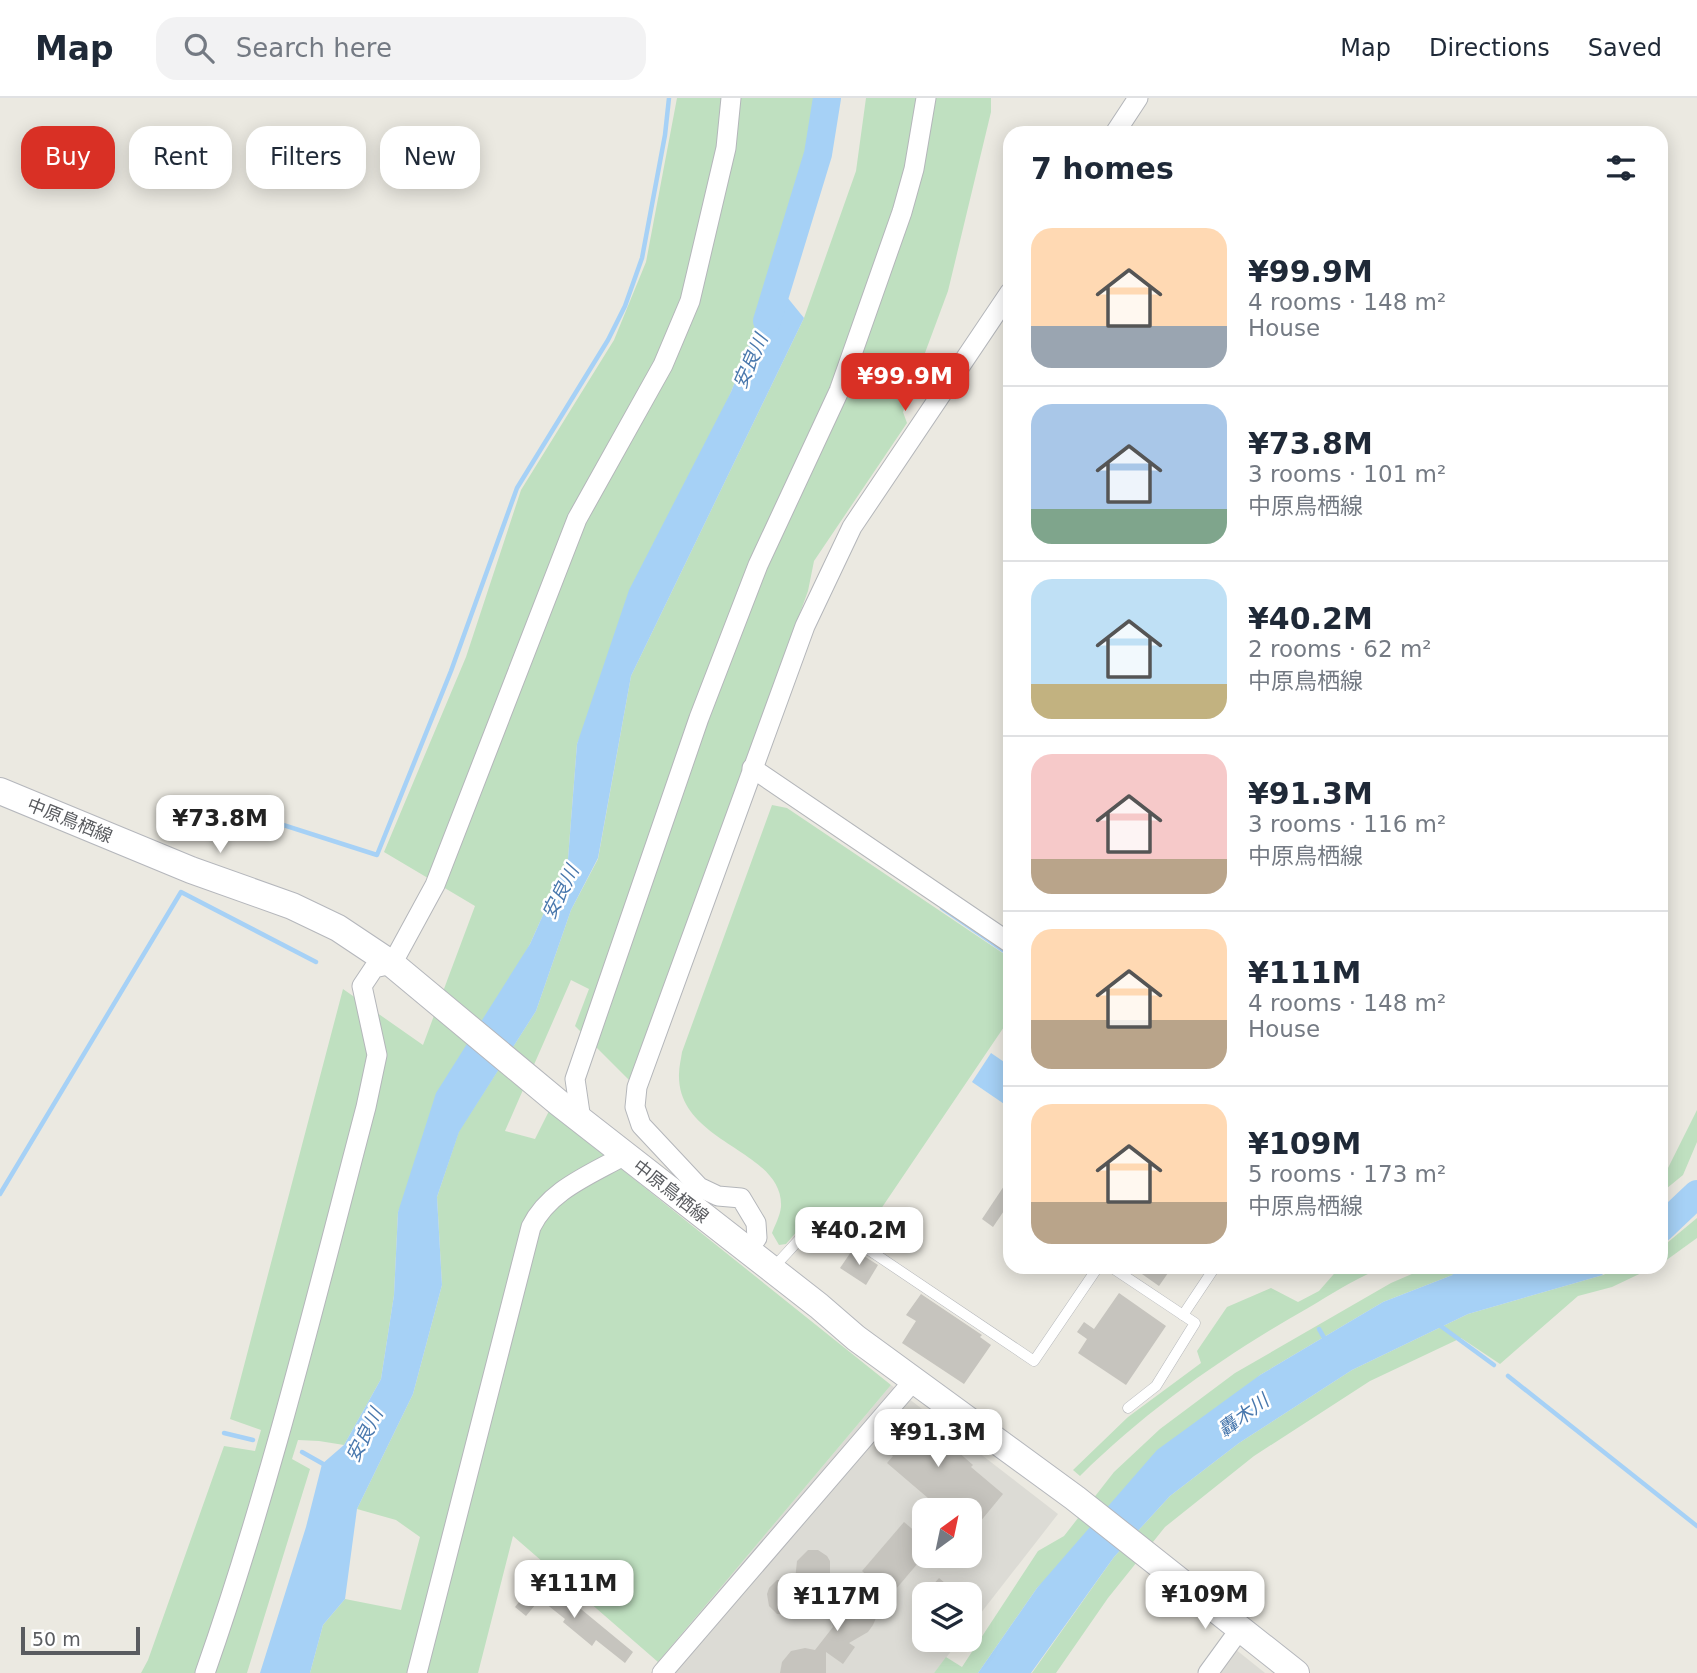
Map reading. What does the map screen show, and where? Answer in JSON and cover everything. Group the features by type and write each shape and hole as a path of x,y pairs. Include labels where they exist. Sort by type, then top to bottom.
{"main road":[{"name":"中原鳥栖線","path":"0,791 191,870 292,906 338,928 399,970 559,1104 856,1338 1082,1504 1296,1673"}],"street":[{"path":"205,1673 238,1577 278,1443 366,1107 377,1055 362,986 374,968 399,970 435,885 577,519 663,365 690,300 726,148 731,98"},
{"path":"581,1121 575,1079 699,718 758,565 839,391 902,212 914,169 926,98"},
{"path":"1120,126 1139,98"},
{"path":"746,1250 757,1238 757,1223 741,1198 718,1196 699,1187 641,1125 635,1107 637,1087 805,626 852,527 1003,302"},
{"path":"752,768 1003,938"},
{"path":"417,1673 531,1227 540,1210 559,1192 625,1155"},
{"path":"662,1673 915,1380"},
{"path":"1208,1673 1240,1629"}],"lane":[{"path":"772,1270 820,1217 1034,1361 1093,1274"},
{"path":"1122,1274 1195,1323 1156,1386 1128,1408"},
{"path":"1183,1315 1210,1274"}],"shaded area":[{"path":"891,1385 1058,1514 982,1612 982,1582 912,1582 912,1652 951,1652 934,1673 668,1673 658,1662"},
{"path":"1235,1649 1265,1673 1218,1673"}],"green space":[{"path":"677,98 817,98 816,129 774,282 731,392 577,744 568,859 530,944 398,1212 394,1295 381,1379 344,1445 298,1440 292,1459 310,1469 247,1673 141,1673 148,1660 224,1446 255,1451 261,1430 230,1419 343,989 423,1045 475,906 384,852 466,657 521,490 614,340 646,262"},
{"path":"866,98 991,98 991,112 948,291 903,412 907,423 814,561 808,591 629,1080 575,1026 589,989 571,980 505,1131 535,1139 549,1111 891,1385 658,1662 513,1536 478,1673 310,1673 323,1625 345,1599 401,1610 420,1537 396,1520 357,1509 413,1394 442,1285 437,1197 459,1131 536,1011 571,910 598,859 631,676 804,318 856,171"},
{"path":"772,805 787,808 1003,953 1003,1028 864,1234 818,1207 786,1244 779,1245 772,1233 781,1207 777,1188 766,1172 711,1132 695,1116 683,1097 679,1074 682,1052"},
{"path":"1697,1110 1697,1142 1683,1175 1668,1187 1668,1168"},
{"path":"1697,1218 1697,1238 1668,1259 1668,1242"},
{"path":"1334,1274 1368,1274 1217,1364 1133,1428 1080,1476 1073,1470 1128,1417 1201,1363 1197,1351 1227,1307 1271,1288 1298,1302 1319,1291"},
{"path":"1412,1274 1455,1274 1383,1302 1260,1375 1037,1588 978,1673 934,1673 946,1657 962,1667 972,1652 982,1652 982,1636 1038,1551 1064,1536 1114,1472 1160,1429 1235,1373 1391,1283"},
{"path":"1639,1274 1612,1287 1578,1296 1500,1364 1461,1338 1370,1381 1254,1456 1165,1527 1108,1598 1056,1673 1032,1673 1114,1557 1170,1496 1239,1443 1352,1370 1468,1314 1603,1275"}],"water":[{"path":"774,281 804,318 631,676 598,858 571,910 536,1011 459,1132 437,1197 442,1285 413,1394 357,1509 345,1599 323,1625 310,1673 260,1673 306,1527 322,1464 344,1445 381,1379 394,1295 398,1212 436,1093 530,944 568,859 577,744 629,590 731,392"},
{"path":"991,1053 1003,1061 1003,1103 972,1082"},
{"path":"1455,1274 1603,1275 1468,1314 1352,1370 1239,1443 1170,1496 1114,1557 1031,1673 978,1673 1037,1588 1157,1450 1260,1375 1383,1302"}],"building":[{"path":"1003,1188 1003,1212 993,1227 982,1219"},
{"path":"853,1249 878,1265 866,1285 840,1268"},
{"path":"1142,1274 1167,1274 1159,1286"},
{"path":"1119,1293 1166,1326 1126,1385 1078,1353 1087,1339 1077,1332 1084,1322 1094,1329"},
{"path":"921,1294 982,1335 980,1337 991,1345 964,1384 902,1343 916,1321 906,1315"},
{"path":"909,1409 1003,1494 982,1519 982,1498 928,1498 887,1463 893,1456 879,1444"},
{"path":"904,1522 912,1529 914,1568 890,1596 862,1571"},
{"path":"808,1550 818,1550 827,1556 830,1573 825,1581 817,1584 800,1583 803,1597 799,1609 789,1615 777,1614 769,1606 769,1588 777,1580 795,1580 797,1561"},
{"path":"537,1580 574,1608 576,1605 633,1652 625,1663 596,1640 592,1646 540,1599 526,1616 515,1607"},
{"path":"876,1586 876,1618 868,1632 849,1643 855,1647 843,1664 826,1652 826,1673 780,1673 782,1662 791,1651 805,1648 815,1650 833,1627 829,1613 835,1597 845,1592"}],"waterway":[{"path":"216,814 221,805 377,855 451,671 517,488 608,340 625,306 642,258 665,135 669,98"},
{"name":"安良川","path":"767,321 818,154 827,98"},
{"path":"0,1194 181,892 316,962"},
{"path":"942,908 1003,950"},
{"name":"轟木川","path":"1668,1221 1697,1194"},
{"path":"1455,1274 1457,1279"},
{"path":"1438,1324 1494,1365"},
{"path":"1319,1329 1326,1341"},
{"path":"1508,1376 1697,1526"},
{"path":"224,1433 253,1440"},
{"path":"302,1452 325,1465"}]}
